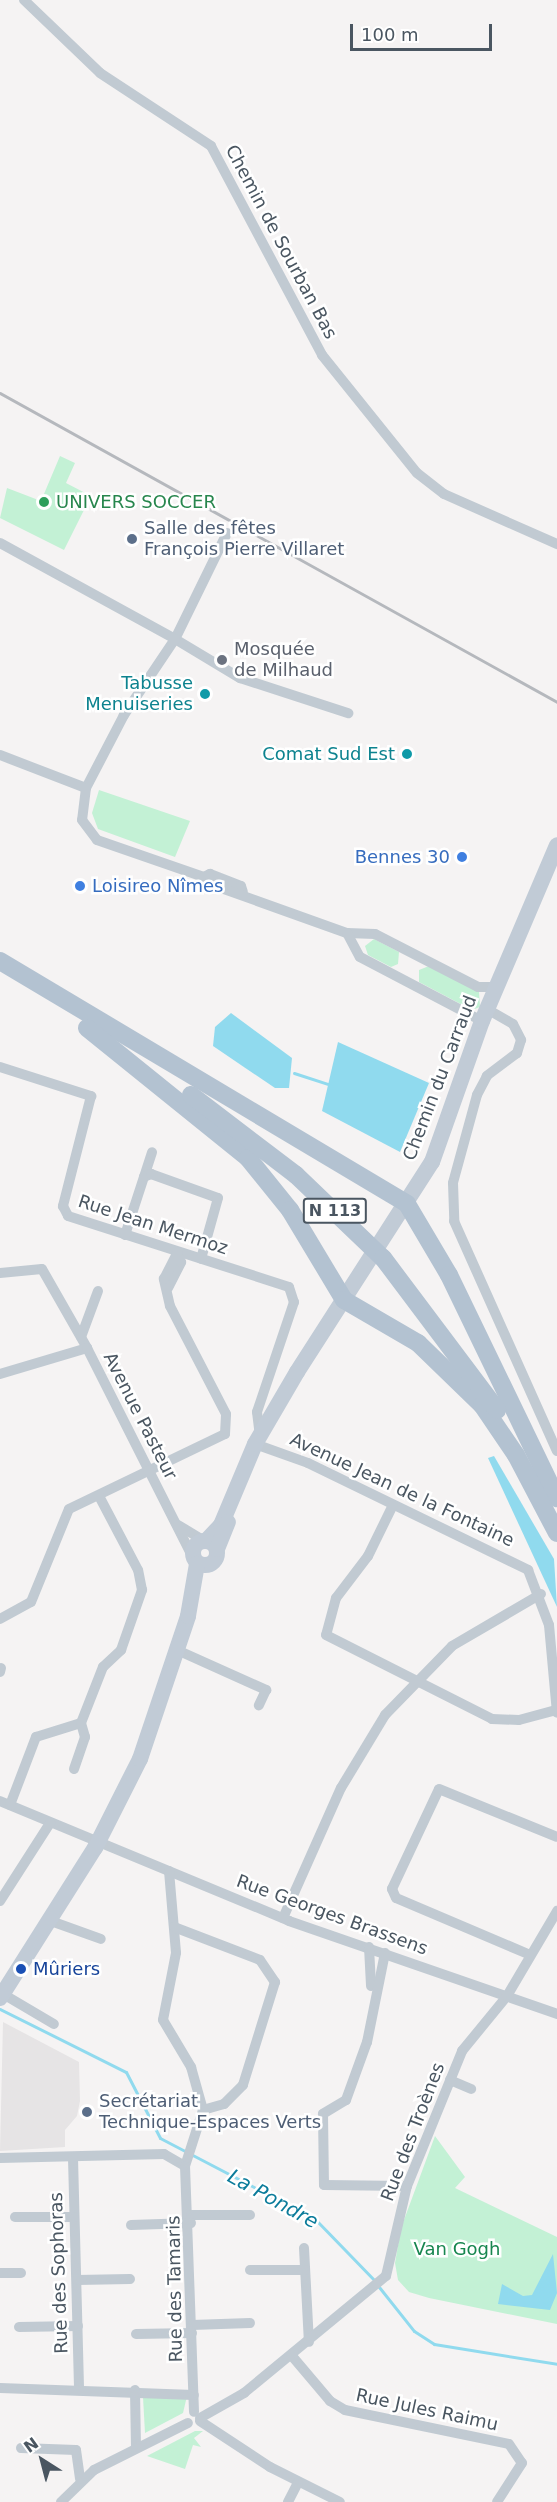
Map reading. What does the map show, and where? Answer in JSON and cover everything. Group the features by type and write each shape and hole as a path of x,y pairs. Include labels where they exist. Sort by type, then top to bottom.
{"main road":[{"name":"N 113","path":"3,965 32,983 278,1160 383,1258 480,1382 557,1517"},
{"path":"32,983 403,1211 449,1275 557,1498"},
{"path":"32,983 248,1158 290,1210 344,1300 418,1343 482,1405 516,1455 557,1533"}],"street":[{"name":"Chemin de Sourban Bas","path":"24,0 100,73 211,146 322,355 417,473 444,494 557,544"},
{"path":"227,533 175,639 124,715 86,788 82,820 97,840 204,877 207,883 243,892 347,933 375,934 478,987 496,987"},
{"path":"0,543 175,639 240,678 348,713"},
{"path":"0,755 86,788"},
{"name":"Chemin du Carraud","path":"1,1996 98,1842 140,1759 188,1616 205,1552 258,1440 344,1300 403,1211 444,1134 485,1015 557,845"},
{"path":"347,933 360,957 485,1015 513,1024 521,1041 517,1053 487,1076 477,1095 453,1183 454,1221 557,1451"},
{"name":"Rue Jean Mermoz","path":"0,1067 91,1096 63,1209 125,1235 177,1253 285,1285 293,1295 257,1412 258,1440"},
{"path":"125,1235 152,1152"},
{"path":"144,1178 151,1174 218,1198 201,1259"},
{"path":"0,1619 31,1602 66,1513 214,1442 227,1427 226,1414 172,1311 169,1291 164,1280 177,1253"},
{"path":"0,1273 42,1269 87,1348"},
{"path":"81,1337 98,1291"},
{"name":"Avenue Pasteur","path":"0,1374 87,1348 171,1515 205,1552"},
{"name":"Avenue Jean de la Fontaine","path":"258,1440 314,1469 519,1563 541,1594 550,1633 556,1711"},
{"path":"74,1769 85,1737 81,1724 103,1667 122,1650 142,1587 99,1496"},
{"path":"393,1505 368,1556 336,1598 324,1632 414,1681 492,1719 519,1720 556,1711"},
{"name":"Avenue Pasteur","path":"171,1515 205,1552"},
{"path":"283,1918 349,1772 385,1715 414,1681 452,1646 541,1594"},
{"path":"177,1650 266,1690 259,1705"},
{"path":"5,1803 36,1737 81,1724"},
{"path":"528,1954 396,1898 392,1889 439,1789 557,1837"},
{"name":"Rue Georges Brassens","path":"5,1803 283,1918 557,2014"},
{"path":"0,1901 50,1823"},
{"path":"0,2158 164,2154 185,2166 194,2147 203,2110 191,2067 163,2020 175,1963 169,1871"},
{"path":"507,1996 528,1954 557,1911"},
{"path":"48,1920 101,1938"},
{"path":"174,1927 260,1960 275,1982 243,2085 224,2104 203,2110"},
{"path":"369,1947 373,1993"},
{"path":"385,1953 373,1993 367,2042 346,2100 324,2114 324,2185 406,2186"},
{"path":"1,1996 54,2024"},
{"name":"Rue des Troènes","path":"198,2417 244,2393 309,2342 386,2276 406,2186 450,2080 466,2044 507,1996"},
{"path":"450,2080 471,2089"},
{"name":"Rue des Sophoras","path":"73,2158 79,2387"},
{"name":"Rue des Tamaris","path":"185,2166 191,2219 194,2395 198,2417"},
{"path":"131,2225 250,2215"},
{"path":"15,2217 74,2217"},
{"path":"304,2248 309,2342"},
{"path":"250,2270 305,2270"},
{"path":"0,2273 21,2273"},
{"path":"77,2280 130,2278"},
{"path":"136,2334 250,2323"},
{"path":"19,2327 78,2326"},
{"name":"Rue Jules Raimu","path":"292,2356 330,2401 345,2410 509,2444 522,2463 497,2502"},
{"path":"0,2388 79,2387 194,2395"},
{"path":"135,2390 136,2446"},
{"path":"61,2502 80,2479 136,2446 198,2417 298,2482 340,2502"},
{"path":"21,2448 76,2450 80,2479"},
{"path":"288,2502 298,2482"}],"shaded area":[{"path":"3,2022 79,2062 80,2101 77,2116 65,2130 65,2147 0,2151"}],"green space":[{"name":"UNIVERS SOCCER","path":"60,456 75,463 66,483 91,496 64,550 0,518 7,488 41,501"},
{"path":"99,790 190,821 175,857 98,829 92,813"},
{"path":"374,939 399,952 398,964 391,967 368,955 365,946"},
{"path":"429,966 479,992 480,1007 472,1010 419,982 419,970"},
{"name":"Van Gogh","path":"435,2136 465,2177 455,2188 557,2237 557,2324 429,2298 409,2292 398,2280 395,2263 401,2228"},
{"path":"187,2396 183,2413 145,2433 143,2397"},
{"path":"195,2431 203,2431 194,2438 201,2447 193,2445 185,2469 147,2456"}],"water":[{"path":"231,1013 292,1058 289,1088 275,1088 213,1046 215,1027"},
{"path":"338,1042 429,1083 400,1152 322,1111"},
{"path":"494,1456 554,1559 557,1607 488,1458"},
{"path":"553,2254 557,2293 550,2310 498,2304 502,2284 523,2296 532,2295"}],"waterway":[{"path":"294,1073 328,1084"},
{"name":"La Pondre","path":"0,2009 126,2072 160,2138 315,2219 375,2281"},
{"name":"La Pondre","path":"379,2287 414,2331 434,2344 557,2364"}],"railway":[{"path":"0,393 557,702"}],"place":[{"name":"UNIVERS SOCCER","path":"44,502"},
{"name":"Salle des fêtes François Pierre Villaret","path":"132,539"},
{"name":"Mosquée de Milhaud","path":"222,660"},
{"name":"Tabusse Menuiseries","path":"205,694"},
{"name":"Comat Sud Est","path":"407,754"},
{"name":"Bennes 30","path":"462,857"},
{"name":"Loisireo Nîmes","path":"80,886"},
{"name":"Mûriers","path":"21,1969"},
{"name":"Secrétariat Technique-Espaces Verts","path":"87,2112"}]}
